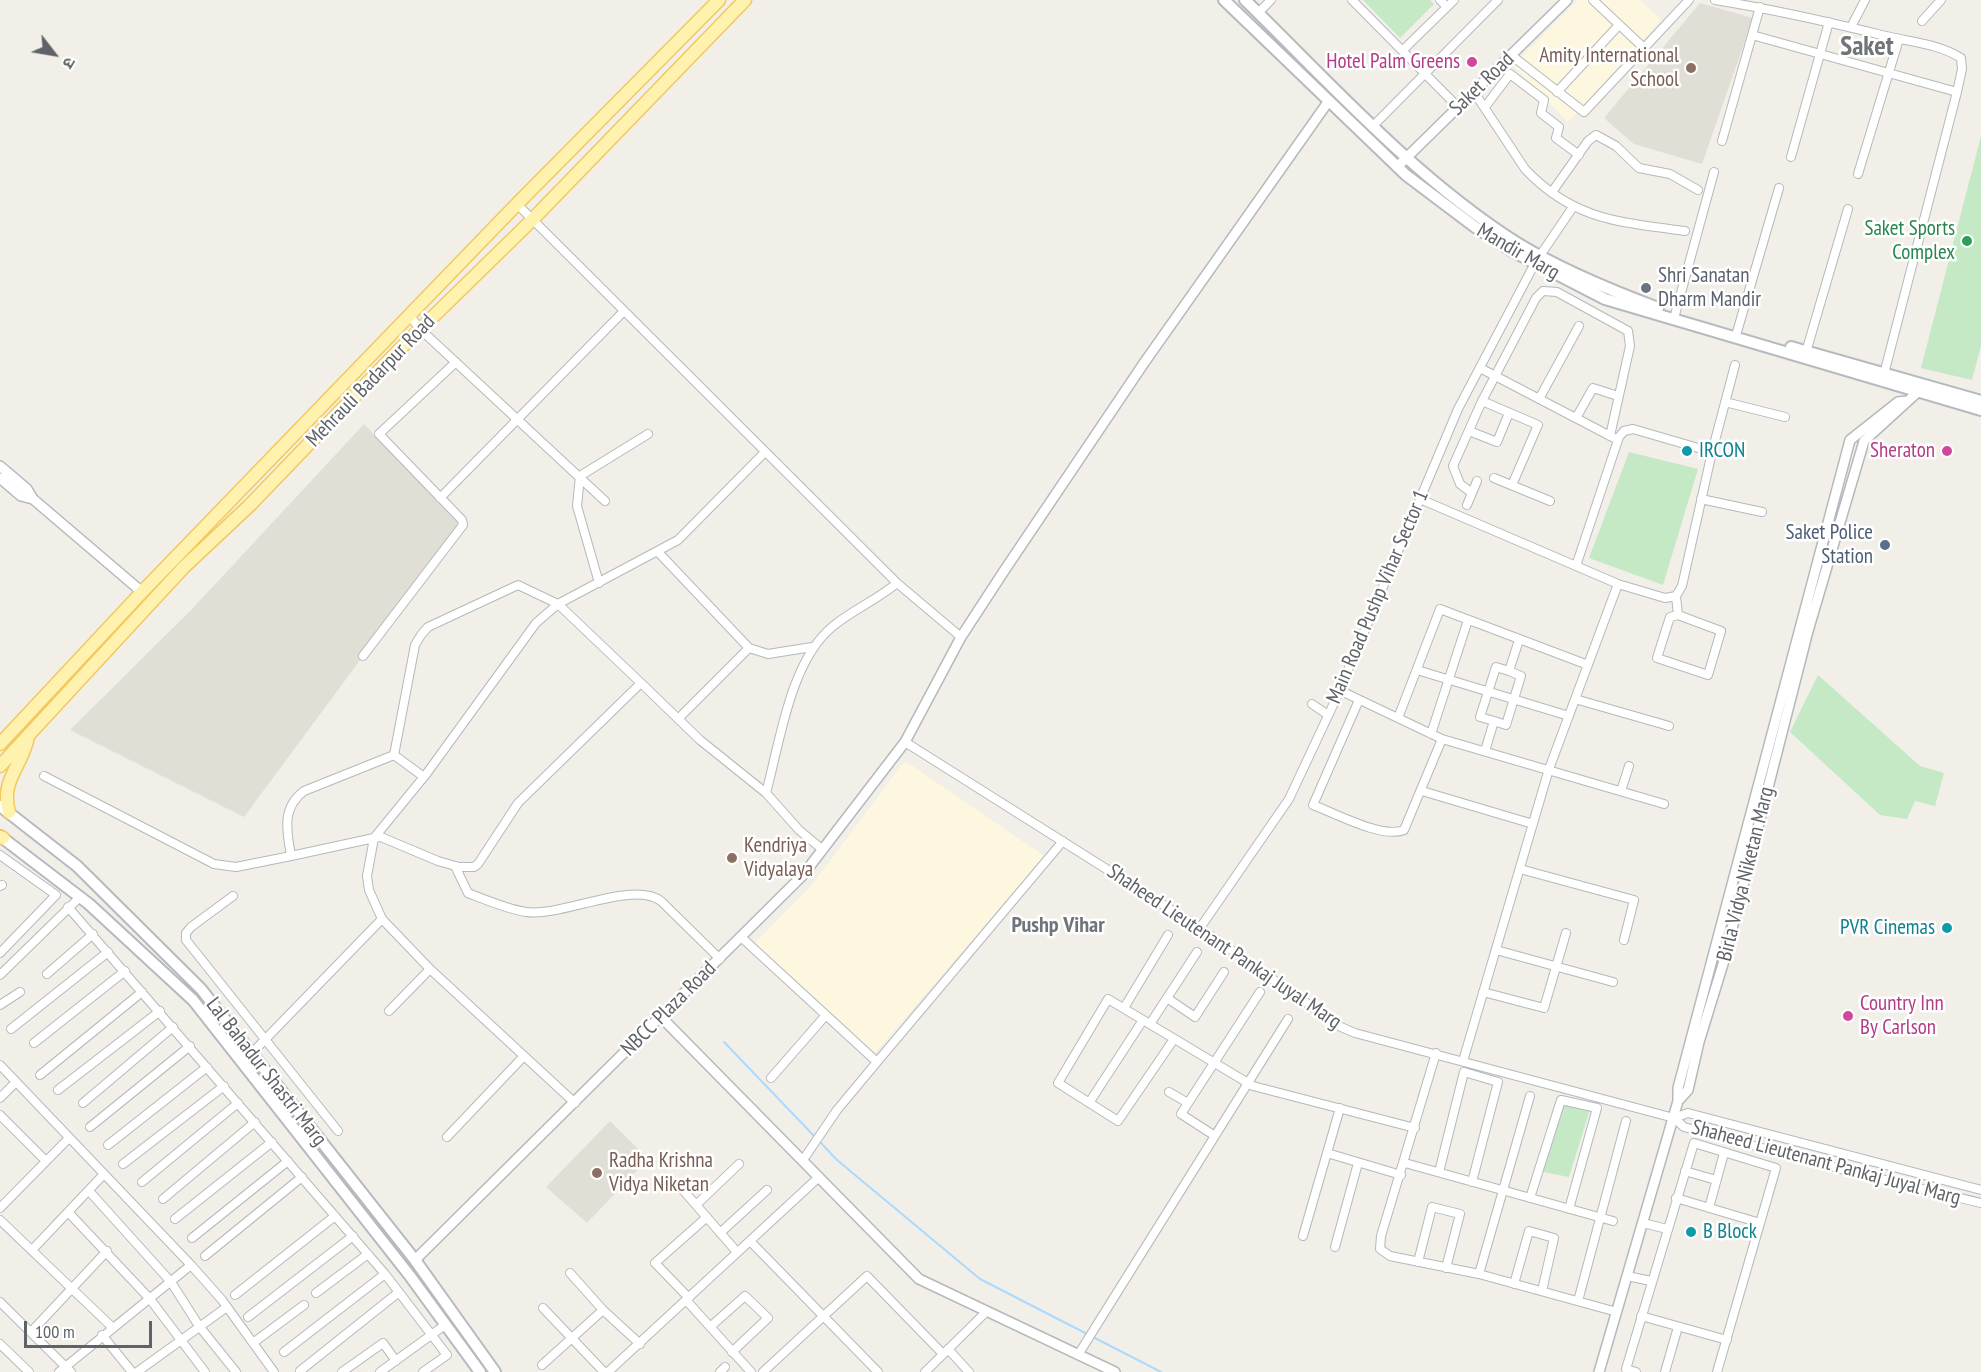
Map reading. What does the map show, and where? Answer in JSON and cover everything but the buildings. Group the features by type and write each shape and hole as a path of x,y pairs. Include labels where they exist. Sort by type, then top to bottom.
{"main road":[{"name":"Mehrauli Badarpur Road","path":"0,744 142,592 719,0"},
{"name":"Mehrauli Badarpur Road","path":"0,766 184,567 250,505 420,329 532,220 745,0"},
{"name":"Mandir Marg","path":"1224,0 1397,167 1475,228 1537,259 1675,315 1806,352 1883,378"},
{"name":"Mandir Marg","path":"1245,0 1406,159 1480,218 1537,259 1605,299 1883,378"},
{"path":"1883,378 1981,401"},
{"path":"1921,388 1981,410"},
{"path":"4,809 3,789 25,752 28,736"},
{"name":"Lal Bahadur Shastri Marg","path":"4,809 77,866 201,989 416,1260 495,1372"},
{"name":"Lal Bahadur Shastri Marg","path":"1,837 80,897 193,1000 410,1276 480,1372"}],"street":[{"path":"1258,13 1271,0"},
{"path":"1352,0 1458,107"},
{"path":"1440,0 1447,7"},
{"path":"1403,50 1454,0"},
{"path":"1373,126 1498,0"},
{"name":"Saket Road","path":"1397,167 1567,0"},
{"path":"1593,0 1645,49"},
{"path":"1511,55 1584,112 1689,0"},
{"path":"1714,0 1760,7 1851,27 1952,52 1961,58 1962,69 1957,92 1883,378"},
{"path":"1851,27 1865,0"},
{"path":"1922,21 1940,0"},
{"path":"1722,141 1760,7"},
{"path":"1791,157 1829,22"},
{"path":"1557,92 1619,25"},
{"path":"1752,35 1957,92"},
{"path":"1858,174 1899,39"},
{"path":"1498,68 1508,76 1510,74 1544,100 1541,113 1558,127 1556,138 1578,155"},
{"path":"1485,107 1508,76"},
{"path":"1474,92 1525,169 1573,207 1592,216 1685,231"},
{"name":"NBCC Plaza Road","path":"416,1260 720,959 803,875 823,850 905,742 961,638 1144,363 1328,102"},
{"path":"1552,192 1593,136 1600,136 1639,168 1670,174 1698,190"},
{"path":"1675,315 1714,172"},
{"path":"1737,332 1779,188"},
{"path":"518,204 764,453 897,583 961,638"},
{"name":"Main Road Pushp Vihar Sector 1","path":"1200,928 1289,799 1339,690 1458,409 1537,259 1573,207"},
{"path":"1806,352 1848,209"},
{"path":"1472,493 1460,484 1453,466 1494,376 1536,297 1543,291 1550,290 1628,331 1630,346 1610,436"},
{"path":"440,498 624,311"},
{"path":"410,316 420,329 605,501"},
{"path":"1539,399 1579,326"},
{"path":"363,656 463,525 462,520 379,434 456,362"},
{"path":"1678,615 1676,596 1682,586 1712,452 1735,365"},
{"path":"1480,368 1618,440"},
{"path":"1576,418 1593,388 1618,396"},
{"path":"1678,1101 1678,1088 1756,794 1824,555 1864,441 1921,388"},
{"path":"1482,401 1538,425 1512,485"},
{"path":"1725,402 1785,417"},
{"path":"1469,431 1497,442 1509,412"},
{"path":"1576,566 1618,440 1624,431 1632,429 1712,452"},
{"path":"580,476 648,434"},
{"path":"575,1103 430,969 382,919 369,890 367,876 374,838 424,777 536,623 558,604 659,553 691,529 764,453"},
{"path":"0,466 27,489 33,499 142,592"},
{"path":"580,476 577,506 599,583"},
{"path":"0,478 21,496 33,499"},
{"path":"1494,478 1550,501"},
{"path":"1467,506 1478,482"},
{"path":"1420,499 1618,584 1665,598 1676,596"},
{"path":"1701,499 1762,512"},
{"path":"659,553 750,648 768,654 812,647"},
{"path":"766,793 795,685 812,647 832,627 879,598 897,583"},
{"path":"1463,1060 1549,769 1618,584"},
{"path":"394,755 415,645 428,627 518,585 558,604 678,719 766,793 799,830 823,850"},
{"path":"1398,718 1440,609 1588,665"},
{"path":"1678,615 1721,631 1708,675 1657,658 1670,617 1678,615"},
{"path":"1431,734 1468,620"},
{"path":"1509,671 1519,640"},
{"path":"678,719 750,648"},
{"name":"Birla Vidya Niketan Marg","path":"1599,1372 1678,1101 1688,1090 1699,1042 1723,964 1766,795 1797,656"},
{"path":"1496,667 1509,671 1521,676 1506,725 1480,717 1496,667"},
{"path":"1417,670 1569,716"},
{"path":"44,776 214,864 236,867 381,837 455,866 469,868 478,864 518,803 641,684"},
{"path":"1339,690 1442,739 1664,804"},
{"path":"1575,699 1669,726"},
{"path":"1359,700 1313,805 1379,830 1396,833 1404,830 1442,739"},
{"path":"1312,704 1328,715"},
{"path":"1485,751 1494,721"},
{"name":"Shaheed Lieutenant Pankaj Juyal Marg","path":"905,742 1200,928 1341,1027 1355,1033 1674,1118 1684,1127 1848,1171 1981,1203"},
{"path":"394,755 424,777"},
{"path":"291,856 285,824 296,797 304,791 394,755"},
{"path":"1621,791 1629,766"},
{"path":"1422,791 1533,824"},
{"path":"1756,794 1766,795"},
{"path":"803,1160 837,1110 1063,842"},
{"path":"0,855 56,895 0,953"},
{"path":"455,866 468,893 526,912 565,909 616,898 651,895 661,901 720,959"},
{"path":"1520,869 1634,900 1624,940"},
{"path":"0,975 80,897"},
{"path":"233,897 191,927 186,933 186,940 338,1131"},
{"path":"68,907 303,1177 385,1274 432,1335 447,1355 423,1372"},
{"path":"252,1053 267,1041 382,919"},
{"path":"1483,992 1544,1008 1566,933"},
{"path":"47,974 93,934"},
{"path":"1124,1008 1168,935"},
{"path":"741,937 877,1062"},
{"path":"1496,950 1613,982"},
{"path":"1089,1103 1167,998 1197,951"},
{"path":"11,1029 108,952"},
{"path":"389,1011 430,969"},
{"path":"34,1043 125,971"},
{"path":"1167,998 1195,1017 1224,972"},
{"path":"0,1005 20,992"},
{"path":"40,1075 142,992"},
{"path":"1215,1136 1181,1114 1260,992"},
{"path":"1174,1039 1118,1121 1058,1083 1108,999 1147,1022 1174,1039 1212,1063 1248,1084 1415,1128"},
{"path":"58,1090 160,1011"},
{"path":"771,1078 826,1015"},
{"path":"661,1017 919,1279 1115,1372"},
{"path":"1078,1355 1288,1019"},
{"path":"83,1103 173,1028"},
{"path":"90,1127 190,1046"},
{"path":"1436,1053 1405,1163 1381,1236 1380,1249 1390,1256 1479,1275 1617,1312"},
{"path":"447,1137 524,1056"},
{"path":"0,1065 191,1265 227,1307 274,1372"},
{"path":"108,1145 207,1066"},
{"path":"1439,1172 1464,1072 1498,1082 1472,1182"},
{"path":"0,1098 16,1082"},
{"path":"123,1164 224,1086"},
{"path":"1169,1092 1188,1103"},
{"path":"1479,1275 1530,1096"},
{"path":"1530,1198 1561,1100 1597,1108 1569,1209"},
{"path":"142,1182 238,1102"},
{"path":"1303,1236 1340,1108"},
{"name":"Shaheed Lieutenant Pankaj Juyal Marg","path":"1674,1118 1688,1113 1981,1190"},
{"path":"0,1115 46,1161"},
{"path":"1578,1301 1626,1121"},
{"path":"163,1199 255,1122"},
{"path":"0,1208 69,1138"},
{"path":"175,1219 272,1142"},
{"path":"1636,1372 1626,1369 1666,1229 1694,1143 1776,1168 1718,1372"},
{"path":"1709,1208 1724,1153"},
{"path":"1327,1154 1401,1175"},
{"path":"192,1238 288,1161"},
{"path":"1335,1247 1358,1163"},
{"path":"1405,1163 1612,1221"},
{"path":"696,1205 740,1164"},
{"path":"1685,1171 1716,1180"},
{"path":"32,1250 104,1174"},
{"path":"205,1256 303,1177"},
{"path":"543,1308 606,1372 640,1344 819,1177"},
{"path":"683,1190 737,1252"},
{"path":"720,1233 767,1190"},
{"path":"89,1191 171,1282 199,1326 236,1372"},
{"path":"1676,1198 1760,1223"},
{"path":"1418,1262 1432,1207 1460,1214 1446,1268"},
{"path":"68,1212 150,1299 205,1372"},
{"path":"235,1295 335,1216"},
{"path":"706,1217 655,1263 751,1372"},
{"path":"0,1220 112,1328"},
{"path":"1643,1223 1666,1229"},
{"path":"1514,1284 1528,1231 1554,1238 1542,1291"},
{"path":"248,1317 353,1236"},
{"path":"751,1242 878,1372"},
{"path":"31,1332 107,1251"},
{"path":"316,1293 368,1254"},
{"path":"59,1372 65,1364 191,1265"},
{"path":"570,1273 603,1310 640,1344"},
{"path":"284,1352 385,1274"},
{"path":"764,1372 867,1276 969,1372"},
{"path":"1627,1276 1651,1281"},
{"path":"300,1371 399,1292"},
{"path":"710,1327 746,1296 768,1318 732,1352"},
{"path":"0,1302 71,1372"},
{"path":"253,1343 304,1305"},
{"path":"137,1372 227,1307"},
{"path":"542,1365 603,1310"},
{"path":"925,1372 986,1312"},
{"path":"1641,1316 1727,1340"},
{"path":"380,1372 445,1325"},
{"path":"1665,1372 1678,1327"},
{"path":"102,1335 132,1372"},
{"path":"342,1372 383,1343 396,1361"},
{"path":"0,1344 30,1372"}],"shaded area":[{"path":"1578,0 1640,0 1661,20 1568,122 1513,65"},
{"name":"Amity International School","path":"1700,3 1753,18 1702,164 1634,144 1604,118"},
{"path":"364,424 460,525 244,817 70,730 194,607"},
{"path":"905,761 1044,856 875,1053 755,943 812,885"},
{"name":"Radha Krishna Vidya Niketan","path":"610,1121 648,1159 587,1223 546,1187"}],"green space":[{"path":"1363,0 1430,0 1434,4 1400,38"},
{"name":"Saket Sports Complex","path":"1981,136 1981,346 1972,380 1921,368"},
{"path":"1629,452 1698,469 1663,585 1589,558"},
{"path":"1818,675 1920,766 1944,773 1935,806 1915,801 1907,819 1880,815 1790,732"},
{"path":"1556,1102 1590,1109 1569,1177 1538,1171"}],"waterway":[{"path":"724,1042 816,1138"},
{"path":"820,1142 837,1160 980,1279 1161,1372"}],"place":[{"name":"Hotel Palm Greens","path":"1472,62"},
{"name":"Amity International School","path":"1691,68"},
{"name":"Saket Sports Complex","path":"1967,241"},
{"name":"Shri Sanatan Dharm Mandir","path":"1646,288"},
{"name":"IRCON","path":"1687,451"},
{"name":"Sheraton","path":"1947,451"},
{"name":"Saket Police Station","path":"1885,545"},
{"name":"Kendriya Vidyalaya","path":"732,858"},
{"name":"PVR Cinemas","path":"1947,928"},
{"name":"Country Inn By Carlson","path":"1848,1016"},
{"name":"Radha Krishna Vidya Niketan","path":"597,1173"},
{"name":"B Block","path":"1691,1232"}],"district":[{"name":"Saket","path":"1867,47"},
{"name":"Pushp Vihar","path":"1058,926"}]}
